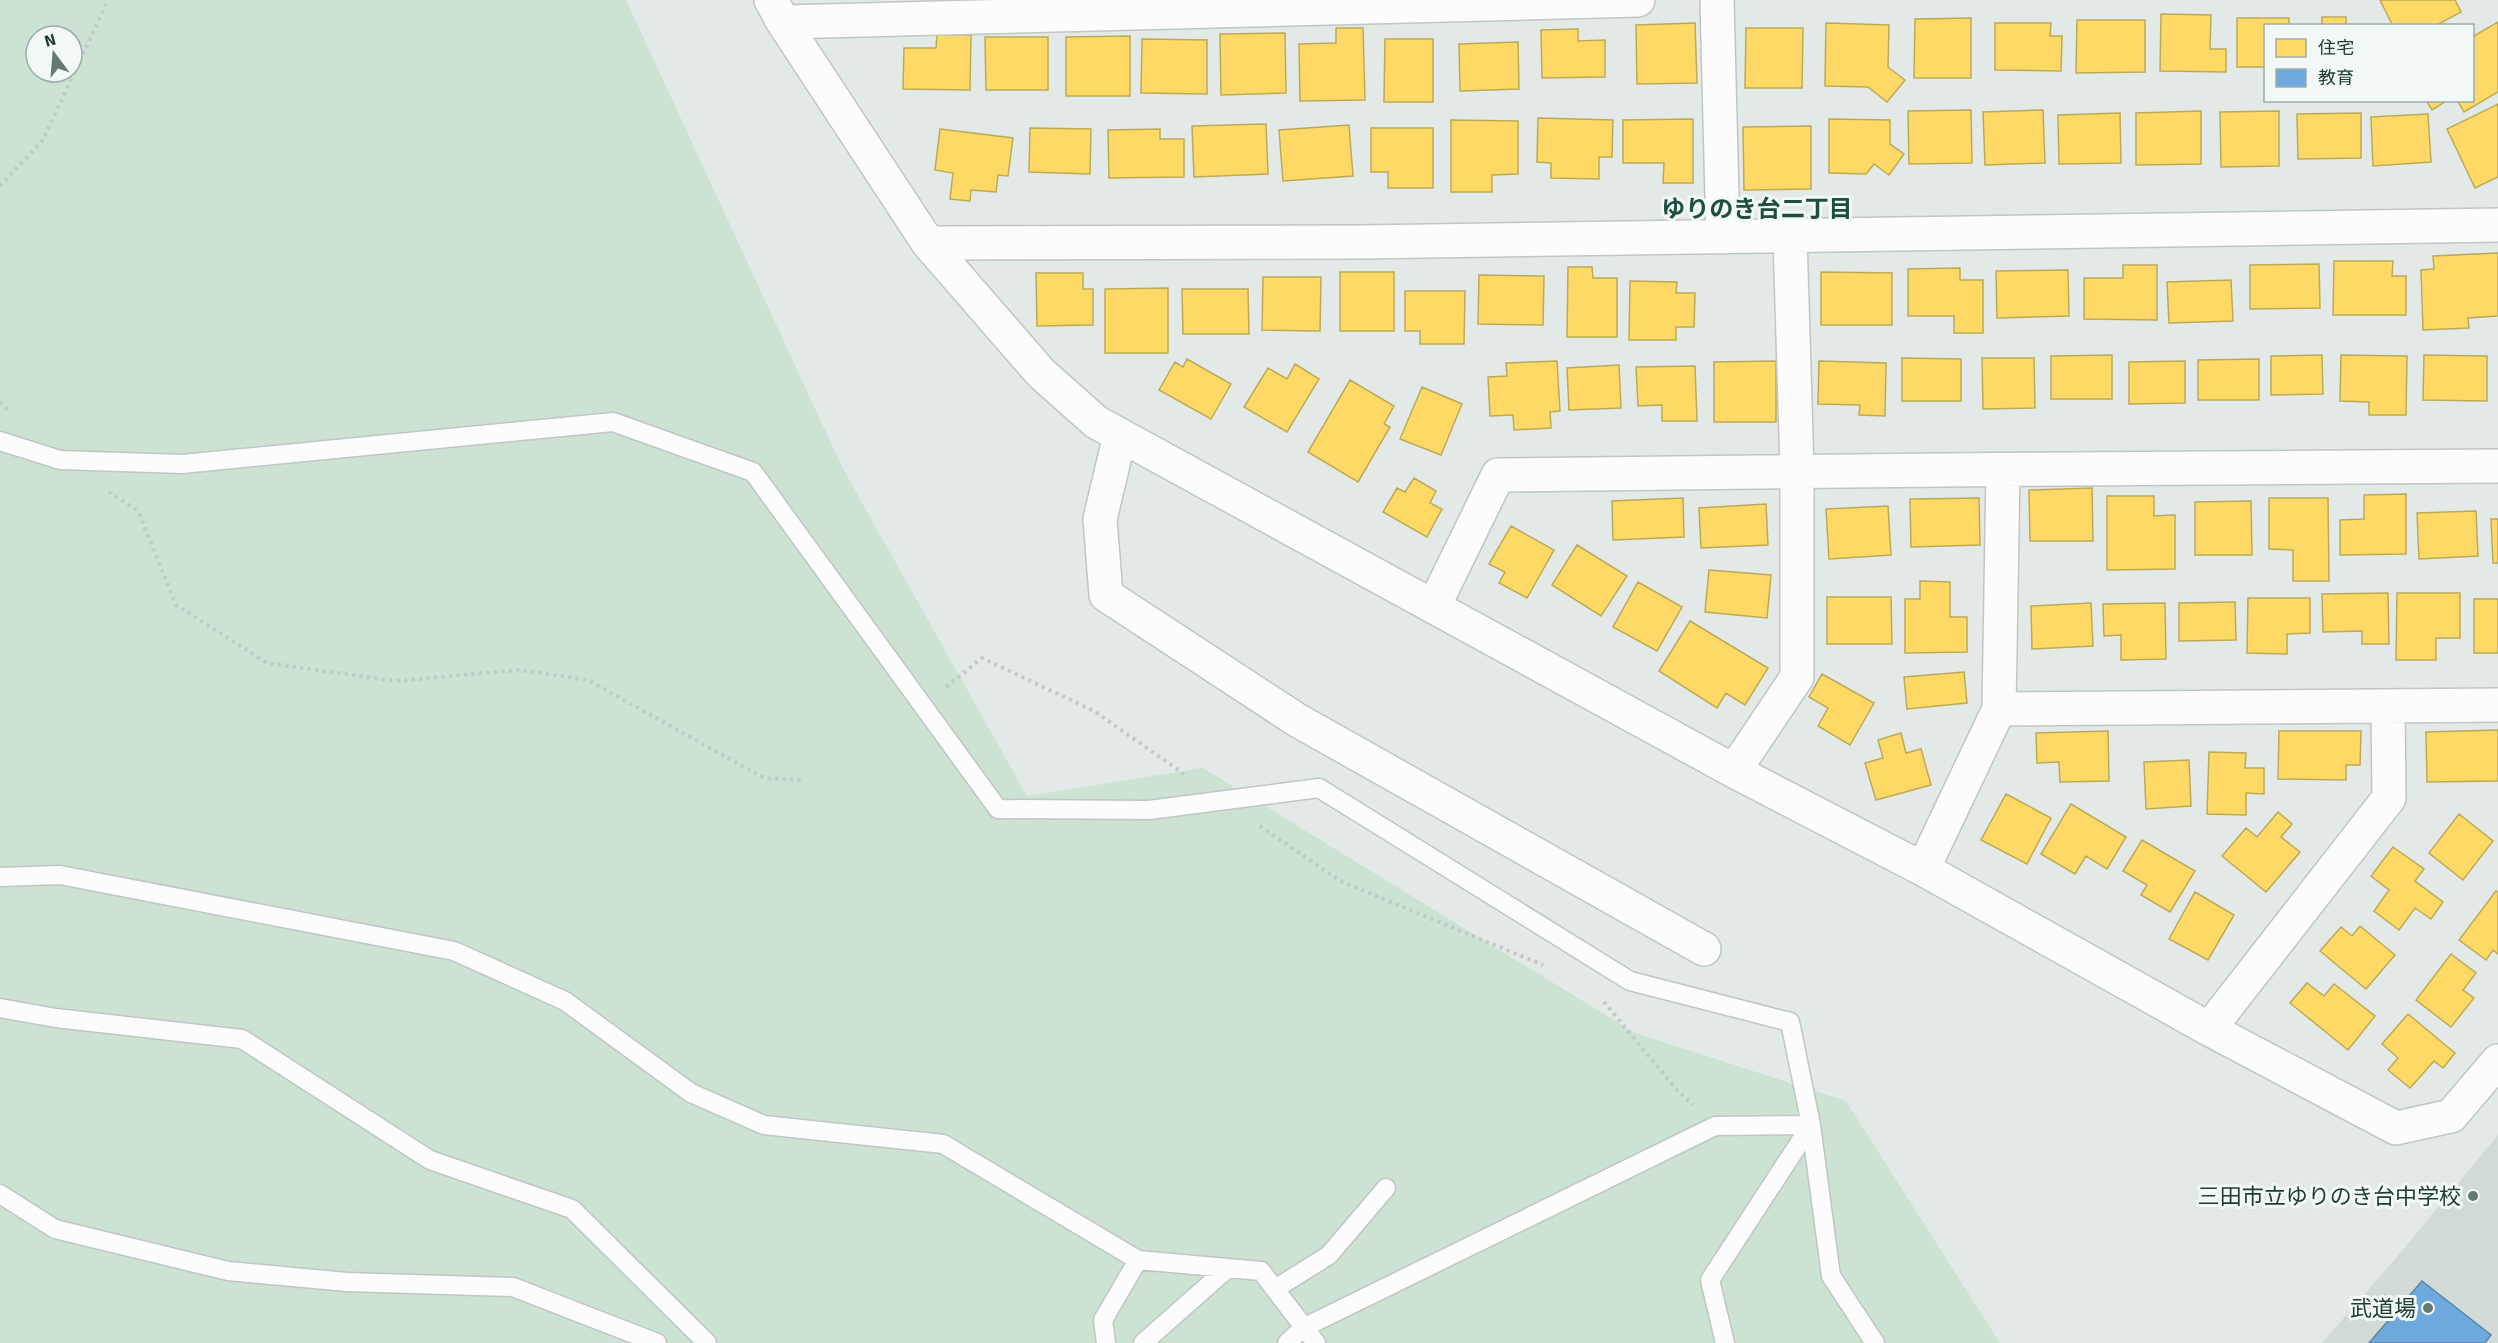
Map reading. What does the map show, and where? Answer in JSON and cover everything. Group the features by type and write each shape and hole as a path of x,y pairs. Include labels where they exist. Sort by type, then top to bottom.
{"street":[{"path":"777,11 1638,0"},
{"path":"1717,0 1723,237"},
{"path":"777,11 928,243 1041,374 1096,422 1734,771 1923,869 2209,1029 2396,1128 2451,1116 2498,1061"},
{"path":"928,243 1359,242 2498,225"},
{"path":"1734,771 1797,677 1797,469 1790,237"},
{"path":"1120,435 1100,519 1106,595 1297,720 1704,950"},
{"path":"1434,606 1498,475 1797,469 2004,470 2498,466"},
{"path":"1923,869 1999,709 2004,470"},
{"path":"1999,709 2498,705"},
{"path":"2209,1029 2389,798 2388,706"}],"lane":[{"path":"0,441 60,460 182,464 613,422 753,472 924,704 998,809 1149,810 1319,788 1630,981 1790,1022 1812,1125 1831,1276 1875,1343"},
{"path":"0,877 60,875 453,951 565,1001 691,1093 764,1125 943,1143 1138,1260 1261,1271 1316,1343"},
{"path":"0,1008 56,1018 242,1039 430,1160 572,1209 707,1343"},
{"path":"1287,1343 1303,1328 1715,1126 1812,1125"},
{"path":"1725,1343 1710,1280 1812,1125"},
{"path":"1275,1290 1329,1255 1386,1188"},
{"path":"0,1194 55,1229 228,1271 347,1282 513,1287 618,1336 657,1343"},
{"path":"1106,1343 1103,1320 1138,1260"},
{"path":"1143,1343 1228,1268"}],"path":[{"path":"0,186 43,140 108,0"},
{"path":"0,402 17,419"},
{"path":"60,460 138,511 176,605 267,663 396,681 519,670 588,681 764,778 803,780"},
{"path":"924,704 982,658 1094,711 1340,881 1546,966"},
{"path":"1597,993 1677,1090 1715,1126"}],"shaded area":[{"name":"三田市立ゆりのき台中学校","path":"2498,1135 2498,1343 2322,1343 2397,1257"}],"green space":[{"path":"0,0 626,0 842,467 1027,796 1203,768 1635,1033 1846,1101 2000,1343 0,1343"}],"building: 住宅":[{"path":"2380,0 2455,0 2461,12 2439,24 2392,24"},
{"path":"2161,14 2211,15 2210,49 2226,49 2226,72 2160,71"},
{"path":"2322,17 2346,17 2346,24 2322,24"},
{"path":"1971,18 1971,78 1914,78 1915,19"},
{"path":"2237,18 2289,18 2289,24 2264,24 2264,67 2237,67"},
{"path":"2077,20 2145,20 2145,72 2076,73"},
{"path":"2498,22 2498,92 2464,112 2458,102 2474,102 2474,36"},
{"path":"1695,23 1697,83 1637,84 1636,25"},
{"path":"1826,23 1889,25 1888,67 1905,80 1887,102 1868,87 1825,86"},
{"path":"1995,23 2051,23 2050,36 2062,36 2061,71 1995,70"},
{"path":"1336,28 1363,28 1365,100 1300,101 1299,44 1336,43"},
{"path":"1746,28 1803,28 1802,88 1745,88"},
{"path":"1578,29 1578,41 1605,40 1605,77 1542,78 1541,30"},
{"path":"1285,33 1286,93 1221,95 1220,34"},
{"path":"937,34 971,35 970,90 903,89 904,48 936,48"},
{"path":"1130,36 1130,96 1066,96 1066,37"},
{"path":"985,37 1048,37 1048,90 986,90"},
{"path":"1142,39 1207,40 1207,94 1141,93"},
{"path":"1385,39 1433,39 1433,102 1384,102"},
{"path":"1518,42 1519,89 1460,91 1459,44"},
{"path":"2427,102 2445,102 2432,110"},
{"path":"2498,104 2498,177 2475,188 2447,129"},
{"path":"1971,110 1972,163 1909,164 1908,111"},
{"path":"2043,110 2045,163 1985,165 1983,112"},
{"path":"2201,111 2201,164 2136,165 2136,113"},
{"path":"2279,111 2279,166 2221,167 2220,112"},
{"path":"2120,113 2121,163 2059,164 2058,115"},
{"path":"2361,113 2361,158 2298,159 2297,114"},
{"path":"2428,114 2431,162 2373,166 2371,117"},
{"path":"1538,118 1613,120 1612,157 1599,157 1599,179 1551,178 1551,163 1537,162"},
{"path":"1693,119 1693,183 1663,183 1664,163 1623,163 1623,120"},
{"path":"1829,119 1890,120 1890,144 1904,154 1889,175 1874,164 1866,174 1829,173"},
{"path":"1451,120 1518,121 1518,174 1492,175 1492,192 1451,192"},
{"path":"1266,124 1268,174 1194,177 1192,126"},
{"path":"1349,125 1353,176 1283,181 1279,130"},
{"path":"1811,126 1811,189 1744,190 1743,127"},
{"path":"1030,128 1091,129 1090,174 1029,172"},
{"path":"1371,128 1433,128 1433,188 1388,188 1388,172 1371,172"},
{"path":"940,129 1013,138 1008,176 998,175 996,192 971,190 970,201 950,199 953,173 935,170"},
{"path":"1160,129 1160,139 1184,139 1184,177 1109,178 1108,130"},
{"path":"2498,253 2498,316 2468,318 2469,328 2423,330 2421,270 2434,269 2433,256"},
{"path":"2334,261 2393,261 2392,276 2406,276 2406,315 2333,315"},
{"path":"2319,264 2320,308 2250,309 2250,265"},
{"path":"2123,265 2157,265 2157,320 2084,319 2084,278 2123,278"},
{"path":"1568,267 1592,267 1593,278 1617,278 1617,337 1567,337"},
{"path":"1960,268 1960,280 1983,280 1983,333 1954,333 1954,316 1908,316 1908,269"},
{"path":"2068,270 2069,316 1997,318 1996,271"},
{"path":"1340,272 1394,272 1394,331 1340,331"},
{"path":"1821,272 1892,273 1892,325 1821,325"},
{"path":"1036,273 1083,273 1083,289 1093,289 1093,325 1037,326"},
{"path":"1479,275 1544,276 1543,325 1478,324"},
{"path":"1263,277 1321,277 1320,331 1262,330"},
{"path":"2231,280 2233,321 2169,323 2167,282"},
{"path":"1630,281 1677,282 1676,293 1695,293 1694,327 1676,327 1676,340 1629,340"},
{"path":"1168,288 1168,353 1105,353 1105,289"},
{"path":"1182,289 1248,289 1249,334 1183,334"},
{"path":"1405,291 1465,291 1464,344 1420,344 1420,331 1405,331"},
{"path":"2112,355 2112,399 2051,399 2051,356"},
{"path":"2322,355 2323,394 2271,395 2271,356"},
{"path":"2341,355 2407,356 2406,415 2369,415 2369,402 2340,401"},
{"path":"2424,355 2487,356 2487,401 2423,400"},
{"path":"1902,358 1961,359 1961,401 1902,401"},
{"path":"1982,358 2034,358 2035,408 1983,409"},
{"path":"1187,359 1231,384 1211,419 1159,390 1175,362 1183,367"},
{"path":"2259,359 2259,400 2198,400 2198,360"},
{"path":"1557,361 1560,411 1550,412 1551,428 1514,430 1513,415 1490,416 1488,377 1507,376 1506,363"},
{"path":"1776,361 1776,422 1714,422 1714,362"},
{"path":"1819,361 1886,363 1885,416 1859,415 1860,405 1818,404"},
{"path":"2185,361 2185,403 2129,404 2129,362"},
{"path":"1295,364 1319,379 1287,432 1244,407 1268,368 1287,379"},
{"path":"1619,365 1621,408 1569,410 1567,368"},
{"path":"1695,366 1697,421 1662,421 1662,405 1638,406 1636,367"},
{"path":"1350,380 1394,406 1384,424 1390,427 1358,482 1308,452"},
{"path":"1422,387 1462,404 1441,455 1400,439"},
{"path":"1414,478 1436,491 1430,503 1442,509 1427,537 1383,512 1397,488 1405,492"},
{"path":"2092,488 2093,541 2030,541 2029,490"},
{"path":"2406,494 2406,554 2340,555 2340,520 2364,519 2364,495"},
{"path":"2107,496 2154,496 2154,516 2175,515 2175,569 2107,570"},
{"path":"1683,498 1684,537 1613,540 1612,501"},
{"path":"1979,498 1980,545 1911,547 1910,499"},
{"path":"2269,498 2328,498 2329,581 2293,581 2293,550 2269,549"},
{"path":"2251,501 2252,555 2195,555 2195,502"},
{"path":"1766,504 1768,545 1701,548 1699,508"},
{"path":"1888,506 1891,555 1829,559 1826,509"},
{"path":"2476,511 2478,556 2419,559 2417,513"},
{"path":"2491,519 2498,519 2498,563 2493,563"},
{"path":"1511,526 1554,550 1527,598 1499,583 1505,572 1489,564"},
{"path":"1577,545 1627,576 1601,616 1552,585"},
{"path":"1709,570 1771,575 1767,618 1705,612"},
{"path":"1920,581 1950,582 1950,617 1967,617 1967,652 1905,653 1905,599 1920,599"},
{"path":"1638,582 1682,607 1657,651 1613,627"},
{"path":"2388,593 2389,644 2362,644 2362,631 2323,632 2322,594"},
{"path":"2397,593 2460,593 2460,638 2436,638 2436,660 2396,660"},
{"path":"1827,597 1891,597 1892,644 1827,644"},
{"path":"2248,598 2310,598 2310,633 2287,634 2287,654 2247,653"},
{"path":"2474,599 2498,599 2498,653 2474,653"},
{"path":"2235,602 2236,640 2179,641 2179,603"},
{"path":"2091,603 2093,646 2032,649 2031,606"},
{"path":"2165,603 2166,659 2121,660 2121,635 2104,636 2103,604"},
{"path":"1690,621 1768,668 1745,705 1726,693 1717,708 1659,671"},
{"path":"1964,672 1967,703 1907,709 1904,677"},
{"path":"1822,674 1874,703 1850,745 1818,726 1828,708 1809,697"},
{"path":"2498,730 2498,781 2427,782 2426,732"},
{"path":"2108,731 2109,781 2060,782 2059,762 2037,763 2036,733"},
{"path":"2279,731 2361,731 2360,765 2346,765 2346,780 2278,779"},
{"path":"1901,733 1906,753 1921,749 1931,785 1876,800 1865,763 1883,758 1878,740"},
{"path":"2209,752 2246,753 2245,768 2264,768 2264,794 2246,793 2246,815 2207,814"},
{"path":"2189,760 2191,806 2146,809 2144,762"},
{"path":"2006,794 2051,818 2027,864 1981,840"},
{"path":"2071,804 2126,837 2107,869 2086,856 2075,874 2041,854"},
{"path":"2278,812 2292,824 2281,837 2300,852 2266,892 2222,856 2246,828 2257,837"},
{"path":"2459,814 2493,841 2463,880 2429,853"},
{"path":"2142,840 2195,871 2170,912 2141,895 2147,885 2123,871"},
{"path":"2393,847 2424,869 2415,881 2443,902 2431,919 2415,908 2399,930 2374,911 2389,890 2371,876"},
{"path":"2496,891 2498,892 2498,954 2493,950 2486,960 2459,940"},
{"path":"2195,892 2234,915 2208,960 2169,939"},
{"path":"2360,926 2395,955 2366,989 2320,951 2341,927 2352,936"},
{"path":"2451,954 2476,973 2463,990 2474,998 2451,1027 2416,1000"},
{"path":"2307,983 2324,996 2334,984 2375,1016 2348,1050 2290,1003"},
{"path":"2408,1014 2455,1053 2443,1068 2434,1061 2410,1088 2388,1070 2398,1058 2382,1044"}],"building: 教育":[{"name":"武道場","path":"2422,1281 2491,1335 2485,1343 2369,1343"}],"place":[{"name":"三田市立ゆりのき台中学校","path":"2473,1196"},
{"name":"武道場","path":"2428,1308"}],"district":[{"name":"ゆりのき台二丁目","path":"1757,209"}]}
